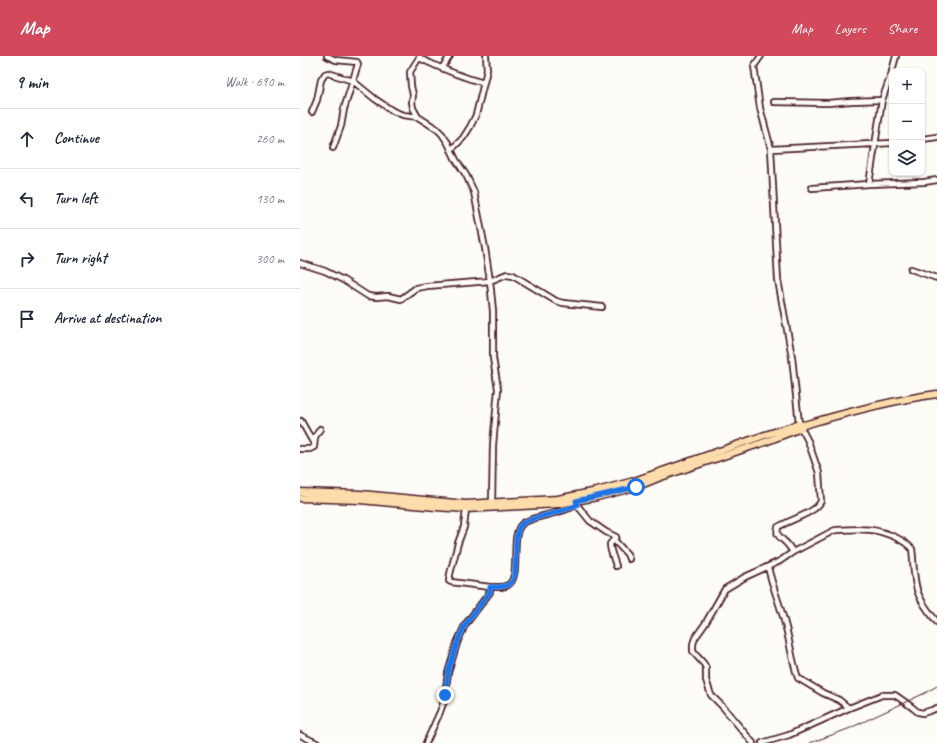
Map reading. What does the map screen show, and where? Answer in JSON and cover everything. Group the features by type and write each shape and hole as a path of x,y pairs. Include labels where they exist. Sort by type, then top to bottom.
{"main road":[{"path":"300,492 361,494 466,504 558,499 597,491 642,478 731,446 870,406 937,394"},
{"path":"300,498 360,500 466,509 577,503 636,487 658,478 765,442 801,426"}],"street":[{"path":"327,56 336,60 357,62 358,64 344,109 341,126 333,148"},
{"path":"442,68 450,56"},
{"path":"451,150 463,138 476,115 484,83 486,56"},
{"path":"761,56 754,66 760,108 771,149 778,280 792,357 801,426 819,473 821,501 820,504 811,511 778,527 777,531 779,538 784,541 793,552"},
{"path":"893,68 896,56"},
{"path":"418,117 412,102 414,95 411,86 410,72 420,57 448,72 484,83"},
{"path":"312,112 317,100 321,80 325,74 328,73 353,81 393,111 403,115 418,117 437,129 448,143 474,192 490,281 493,311 493,358 498,389 493,444 492,503"},
{"path":"869,184 882,100 889,80"},
{"path":"774,102 882,100"},
{"path":"925,139 937,137"},
{"path":"771,149 889,143"},
{"path":"812,188 937,180"},
{"path":"300,263 325,271 343,280 368,296 388,296 401,298 416,288 490,281 507,274 513,275 556,301 602,307"},
{"path":"300,269 307,266"},
{"path":"911,269 937,278"},
{"path":"301,421 314,444"},
{"path":"300,449 314,447 316,434 320,429"},
{"path":"466,509 464,527 450,574 449,581 451,582 490,587 509,585 514,578 518,529 522,524 526,521 555,513 577,503 590,521 616,537"},
{"path":"753,743 711,695 707,686 706,668 695,654 692,646 695,638 705,624 725,589 745,577 780,561 793,552 836,530 876,530 893,536 904,542 912,549 915,582 918,594 925,607 937,622"},
{"path":"616,537 614,540 627,554 629,559"},
{"path":"616,537 610,544 610,550 616,566"},
{"path":"768,566 798,678 823,693 839,700 849,708"},
{"path":"426,743 444,701 448,673 457,643 465,625 490,592 490,587"},
{"path":"762,743 789,735 882,695 895,695 918,712 923,713 937,708"},
{"path":"300,735 317,743"}],"railway":[{"path":"810,743 848,729 937,686"}],"route":[{"path":"445,695 448,673 457,643 465,625 490,592 490,587 509,585 514,578 518,529 522,524 526,521 577,505 576,501 636,487"}]}
